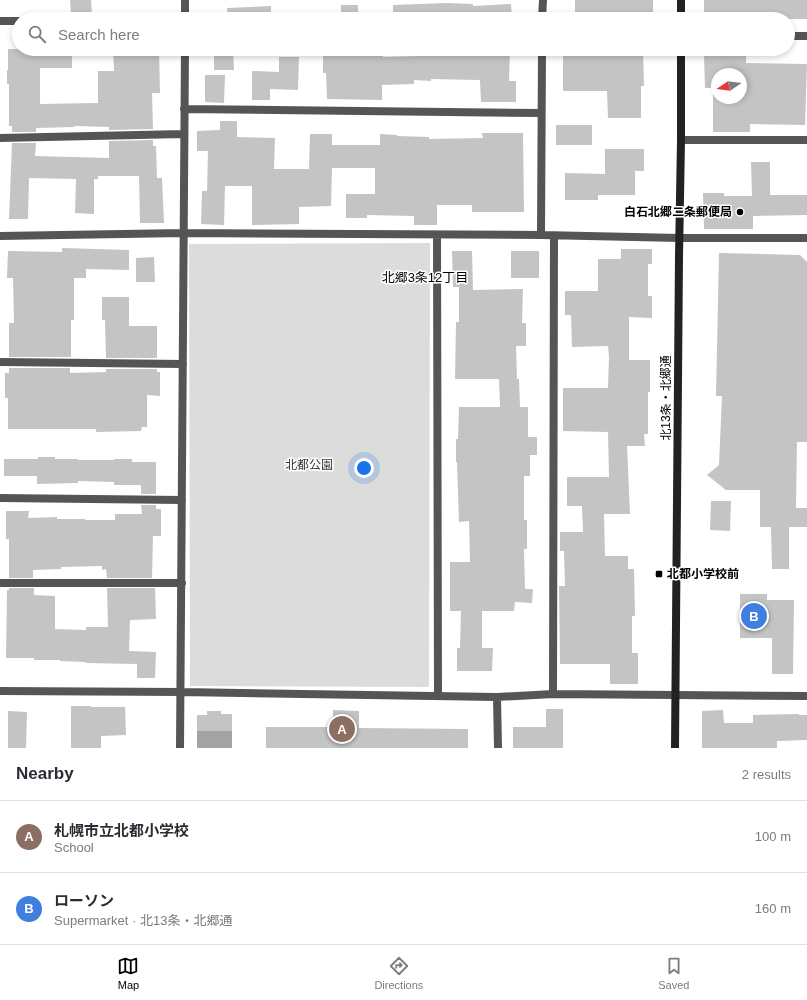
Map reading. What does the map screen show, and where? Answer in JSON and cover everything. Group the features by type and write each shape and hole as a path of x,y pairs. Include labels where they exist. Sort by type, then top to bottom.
{"main road":[{"path":"681,0 681,12"},
{"name":"北13条・北郷通","path":"675,748 681,56"}],"street":[{"path":"185,0 185,12"},
{"path":"542,12 543,0"},
{"path":"0,21 12,21"},
{"path":"795,36 807,36"},
{"path":"180,748 185,56"},
{"path":"541,235 542,56"},
{"path":"184,109 541,113"},
{"path":"0,138 184,134"},
{"path":"681,140 807,140"},
{"path":"0,236 184,233 807,238"},
{"path":"437,235 438,696"},
{"path":"554,236 554,694"},
{"path":"0,362 183,364"},
{"path":"0,498 182,500"},
{"path":"0,583 182,583"},
{"path":"0,691 497,697 554,694 807,696"},
{"path":"497,697 498,748"}],"green space":[{"name":"北都公園","path":"430,243 429,687 190,686 189,244"}],"shaded area":[{"path":"197,731 232,731 232,748 197,748"}],"building":[{"path":"70,0 91,0 92,12 71,12"},
{"path":"575,0 653,0 653,12 575,12"},
{"path":"704,0 807,0 807,19 795,19 795,12 704,12"},
{"path":"446,3 473,4 473,6 511,4 512,12 393,12 393,5"},
{"path":"341,5 358,5 358,12 341,12"},
{"path":"271,6 271,12 227,12 227,8"},
{"path":"8,49 12,49 12,56 72,56 72,68 40,68 40,104 98,103 98,71 114,71 113,56 159,56 160,93 152,93 153,129 109,130 109,127 74,126 36,128 36,132 12,132 12,126 9,126 9,84 7,84"},
{"path":"214,56 233,56 234,70 214,70"},
{"path":"323,56 510,56 509,81 516,81 516,102 481,102 480,80 431,79 431,81 414,80 414,84 382,85 382,100 327,99 326,73 323,73"},
{"path":"563,56 643,56 644,86 641,86 641,118 608,118 607,91 563,91"},
{"path":"704,56 746,56 746,63 807,64 805,125 750,124 750,132 713,132 713,104 747,104 747,68 711,68 711,88 705,88"},
{"path":"279,57 299,57 298,90 270,89 270,100 252,100 252,71 279,72"},
{"path":"205,75 225,75 224,103 205,102"},
{"path":"220,121 237,121 237,137 275,138 274,169 309,169 310,134 332,134 332,145 380,145 380,134 429,137 429,139 483,138 482,133 523,133 524,212 472,212 472,205 437,205 437,225 414,225 414,216 367,215 367,218 346,218 346,194 375,194 375,168 332,168 331,206 299,207 299,224 252,225 252,186 225,186 224,225 201,224 202,191 207,191 208,151 197,151 197,131 220,130"},
{"path":"556,125 592,125 592,145 556,145"},
{"path":"153,140 153,146 156,146 157,178 162,178 164,223 140,223 139,176 98,176 98,179 94,179 94,214 75,213 76,179 29,178 28,219 9,219 12,143 36,143 35,156 109,158 109,141"},
{"path":"605,149 644,149 644,171 635,171 635,195 598,195 598,200 565,200 565,173 605,174"},
{"path":"751,162 770,162 770,195 807,195 807,215 753,216 753,229 704,229 703,193 724,193 724,196 752,196"},
{"path":"62,248 129,250 129,270 86,269 86,278 74,278 74,320 71,320 71,357 9,357 9,323 14,323 13,278 7,278 8,251 62,252"},
{"path":"621,249 652,249 652,264 648,264 648,296 652,296 652,318 629,317 629,360 650,360 648,434 644,434 645,446 627,446 630,514 604,514 605,556 628,556 628,569 634,569 635,616 632,616 632,653 638,653 638,684 610,684 610,664 560,664 559,586 565,586 564,551 560,551 560,532 583,532 582,506 567,506 567,477 609,477 608,432 563,431 563,388 608,388 609,357 608,346 572,347 571,315 565,315 565,291 598,291 598,259 621,259"},
{"path":"452,251 472,251 473,290 523,289 522,323 526,323 526,346 516,346 517,379 519,379 520,407 528,407 528,437 537,437 537,455 530,455 530,476 524,476 524,520 527,520 527,549 524,549 525,589 533,589 532,603 515,602 514,611 482,611 482,648 493,648 492,671 457,671 457,648 460,648 461,611 450,611 450,562 470,562 469,521 459,522 456,439 458,439 459,407 500,407 499,379 455,379 456,322 459,322 459,287 453,287"},
{"path":"511,251 539,251 539,278 511,278"},
{"path":"719,253 800,255 807,262 807,442 797,442 796,508 807,508 807,527 789,527 789,569 772,569 771,527 760,527 760,490 726,490 707,475 719,465 722,396 716,396"},
{"path":"154,257 155,282 136,282 136,258"},
{"path":"102,297 129,297 129,326 157,326 157,358 106,358 105,320 102,320"},
{"path":"9,368 70,368 70,373 106,372 106,369 157,369 157,372 160,372 160,396 147,395 147,427 142,427 141,431 96,432 96,429 8,429 8,398 5,398 5,373 9,373"},
{"path":"38,457 55,457 55,459 78,460 132,459 132,462 156,462 156,494 141,494 141,485 114,485 114,482 78,481 78,483 37,484 37,476 4,476 4,459 38,459"},
{"path":"711,501 731,501 730,531 710,530"},
{"path":"141,505 156,505 156,509 161,509 161,536 153,536 152,578 107,578 106,569 102,570 102,566 61,567 61,569 33,570 33,578 9,578 9,539 6,539 6,511 29,511 28,518 57,517 57,519 115,520 115,514 142,514"},
{"path":"9,588 34,588 34,595 55,596 55,629 86,630 86,627 108,627 107,588 155,588 156,619 130,620 129,651 156,652 155,678 137,678 137,664 86,663 60,660 34,660 34,658 6,658 7,590 9,590"},
{"path":"740,594 767,594 767,600 794,600 793,674 772,674 772,638 740,638"},
{"path":"71,706 125,707 126,735 101,736 101,748 71,748"},
{"path":"546,709 563,709 563,748 513,748 513,727 546,727"},
{"path":"333,710 359,711 359,728 468,729 468,748 266,748 266,727 333,727"},
{"path":"723,710 724,723 753,723 753,715 807,715 807,740 777,741 777,748 702,748 702,711"},
{"path":"8,711 27,712 26,748 8,748"},
{"path":"207,711 221,711 221,714 232,714 232,731 197,731 197,715 207,715"}],"place":[{"name":"白石北郷二条郵便局","path":"740,212"},
{"name":"北都小学校前","path":"659,574"},
{"name":"ローソン","path":"754,616"},
{"name":"札幌市立北都小学校","path":"342,729"}],"district":[{"name":"北郷3条12丁目","path":"425,277"}]}
